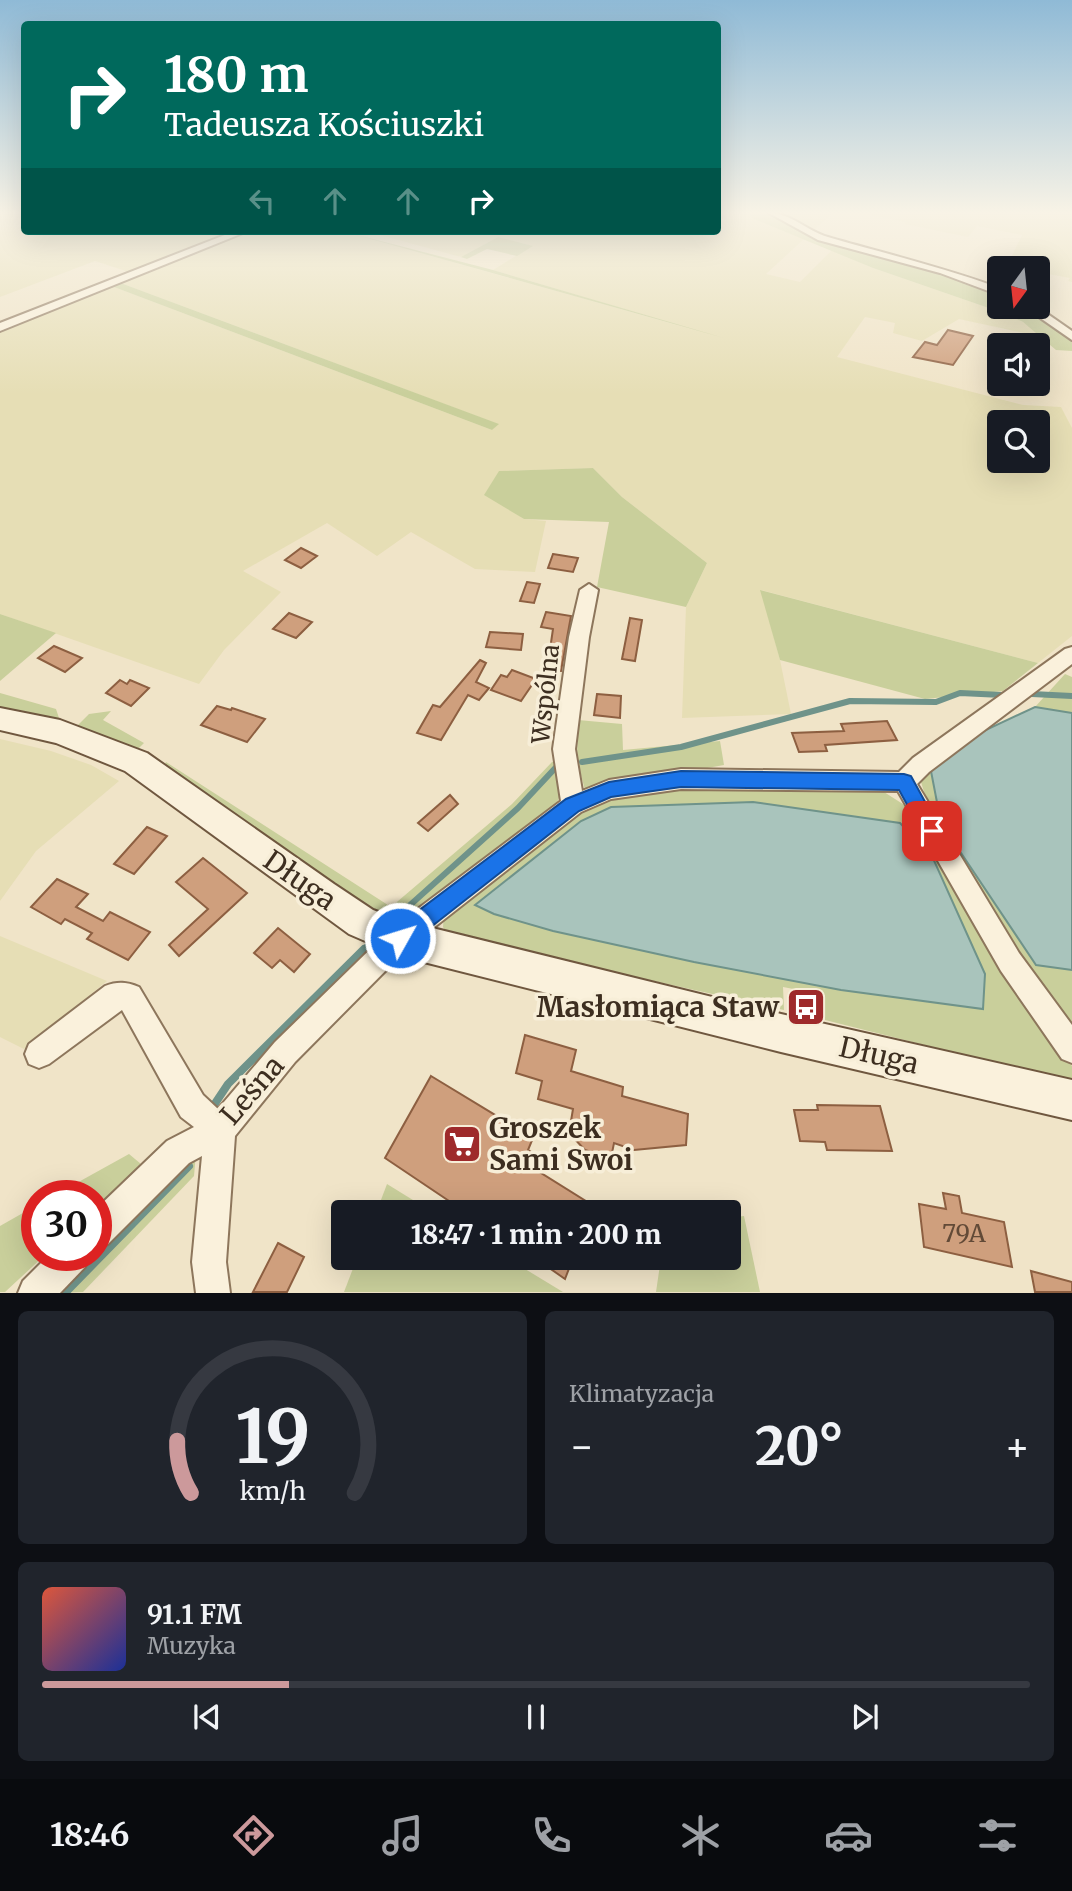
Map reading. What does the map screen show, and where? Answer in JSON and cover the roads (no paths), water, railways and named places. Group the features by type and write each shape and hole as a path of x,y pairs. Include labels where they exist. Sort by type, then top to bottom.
{"street":[{"path":"0,327 136,273"},
{"path":"950,273 987,287"},
{"path":"1047,319 1072,336"},
{"name":"Wspólna","path":"573,805 564,748 579,637 589,590"},
{"path":"1072,654 921,765 904,782 1010,962 1072,1049"},
{"name":"Długa","path":"0,719 60,732 136,762 360,922 400,938 1072,1100"},
{"name":"Leśna","path":"112,1216 178,1152 220,1130 285,1052 400,938 573,805 609,790 681,779 904,782"},
{"path":"39,1054 115,996 129,997 145,1019 192,1106 220,1130 209,1262 213,1293"},
{"path":"34,1293 57,1271"}],"water":[{"path":"1035,707 1072,713 1072,970 1036,965 941,823 930,766 975,735"},
{"path":"753,802 900,823 932,856 985,974 983,1009 841,990 694,962 553,931 494,914 475,905 581,821 611,807"}],"waterway":[{"path":"582,762 681,747 850,701 936,702 960,693 1002,695"},
{"path":"1032,694 1072,696"},
{"path":"399,915 518,808 559,764"},
{"path":"214,1105 228,1084 364,949"},
{"path":"65,1293 189,1166"}],"place":[{"name":"Masłomiąca Staw","path":"806,1007"},
{"name":"Groszek Sami Swoi","path":"462,1144"}]}
